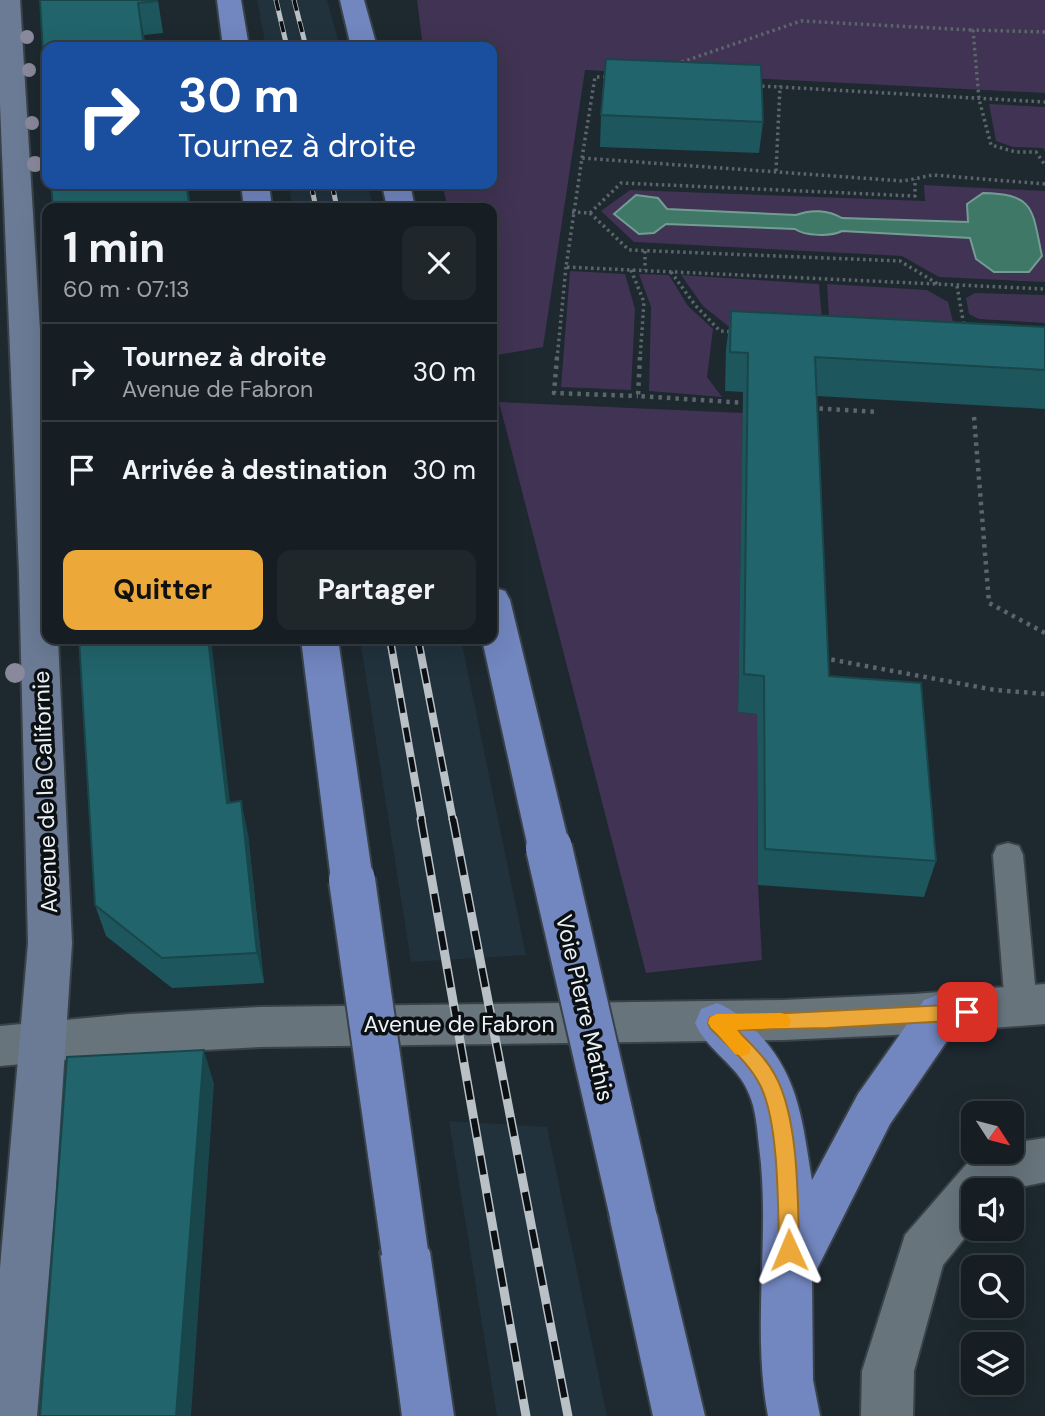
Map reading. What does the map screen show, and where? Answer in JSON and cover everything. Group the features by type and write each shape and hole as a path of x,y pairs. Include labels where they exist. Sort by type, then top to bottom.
{"highway":[{"path":"229,0 235,42"},
{"path":"352,0 363,42"},
{"name":"Voie Pierre Mathis","path":"497,622 679,1416"},
{"path":"319,644 428,1416"},
{"path":"789,1272 874,1109 940,1014"},
{"path":"717,1023 751,1056 768,1081 777,1107 788,1183 787,1380 794,1416"}],"main road":[{"name":"Avenue de la Californie","path":"8,0 37,573 50,943 21,1044 31,1202 11,1416"}],"street":[{"name":"Avenue de Fabron","path":"21,1044 136,1033 303,1026 717,1023 940,1014 1033,1005"},
{"path":"985,1178 994,1168 1045,1160"},
{"path":"887,1416 888,1371 922,1252 961,1206"}],"lane":[{"path":"1008,855 1033,1005"}],"path":[{"path":"671,66 801,21 1045,32"},
{"path":"973,30 979,99 991,145 1016,152 1036,152 1045,165"},
{"path":"607,78 595,77 572,212 554,393 758,404"},
{"path":"753,85 1045,102"},
{"path":"776,171 780,87"},
{"path":"582,158 904,181 933,175 1045,184"},
{"path":"590,213 621,183 915,196 915,179"},
{"path":"572,212 590,213 629,250 900,261 939,285"},
{"path":"645,251 645,270"},
{"path":"566,267 1045,289"},
{"path":"631,270 643,302 638,396"},
{"path":"671,271 695,305 720,331 734,332"},
{"path":"957,286 964,326 978,326"},
{"path":"798,407 878,412"},
{"path":"974,417 989,603 1045,633"},
{"path":"818,658 995,690 1045,694"}],"shaded area":[{"path":"257,0 327,0 339,42 265,42"},
{"path":"417,0 1045,0 1045,93 585,70 543,347 497,355 497,203 447,203 443,189 497,189 497,42 422,42"},
{"path":"989,104 1045,107 1045,151 1043,148 1013,147 996,141"},
{"path":"924,185 1045,191 1045,282 939,277 902,256 634,242 601,211 630,190 925,201","holes":["982,193 1000,194 1022,201 1028,208 1033,216 1042,256 976,259 971,238 841,231 818,235 795,229 666,224 658,198 667,209 796,215 819,211 842,218 969,222 967,204"]},
{"path":"290,189 369,189 372,203 291,203"},
{"path":"983,193 1013,197 1029,208 1042,256 1029,272 994,272 976,259 970,238 842,231 818,235 795,229 666,224 654,233 639,234 614,214 636,195 658,198 667,209 796,215 819,211 842,218 968,222 967,204"},
{"path":"570,271 625,274 635,309 631,390 561,387"},
{"path":"639,274 669,275 688,306 713,329 707,377 722,397 649,391 651,307"},
{"path":"681,275 819,284 823,332 728,326 703,306"},
{"path":"827,284 927,290 948,302 958,341 830,333"},
{"path":"975,293 1045,295 1045,323 979,319 969,314 966,298"},
{"path":"499,402 743,413 738,712 757,714 758,885 762,960 646,973"},
{"path":"361,644 462,644 526,955 411,962"},
{"path":"449,1121 547,1127 607,1416 497,1416"}],"building":[{"path":"40,0 157,0 138,3 143,42 42,42"},
{"path":"606,59 761,65 763,122 601,115"},
{"path":"51,189 187,189 189,203 53,203"},
{"path":"731,311 1045,327 1045,370 815,357 829,676 921,683 936,861 765,849 764,676 744,674 748,353 730,352"},
{"path":"79,644 209,644 227,803 241,801 257,953 162,958 95,905"},
{"path":"204,1050 176,1416 40,1416 67,1057"}],"railway":[{"path":"276,0 286,42"},
{"path":"294,0 305,42"},
{"path":"312,189 315,203"},
{"path":"333,189 336,203"},
{"path":"391,644 422,821"},
{"path":"419,644 453,821"},
{"path":"421,819 526,1416"},
{"path":"453,819 568,1416"}],"slow traffic":[{"path":"742,1048 717,1023 781,1021"}],"route":[{"path":"789,1250 788,1183 777,1107 768,1081 751,1056 717,1023 967,1012"}]}
